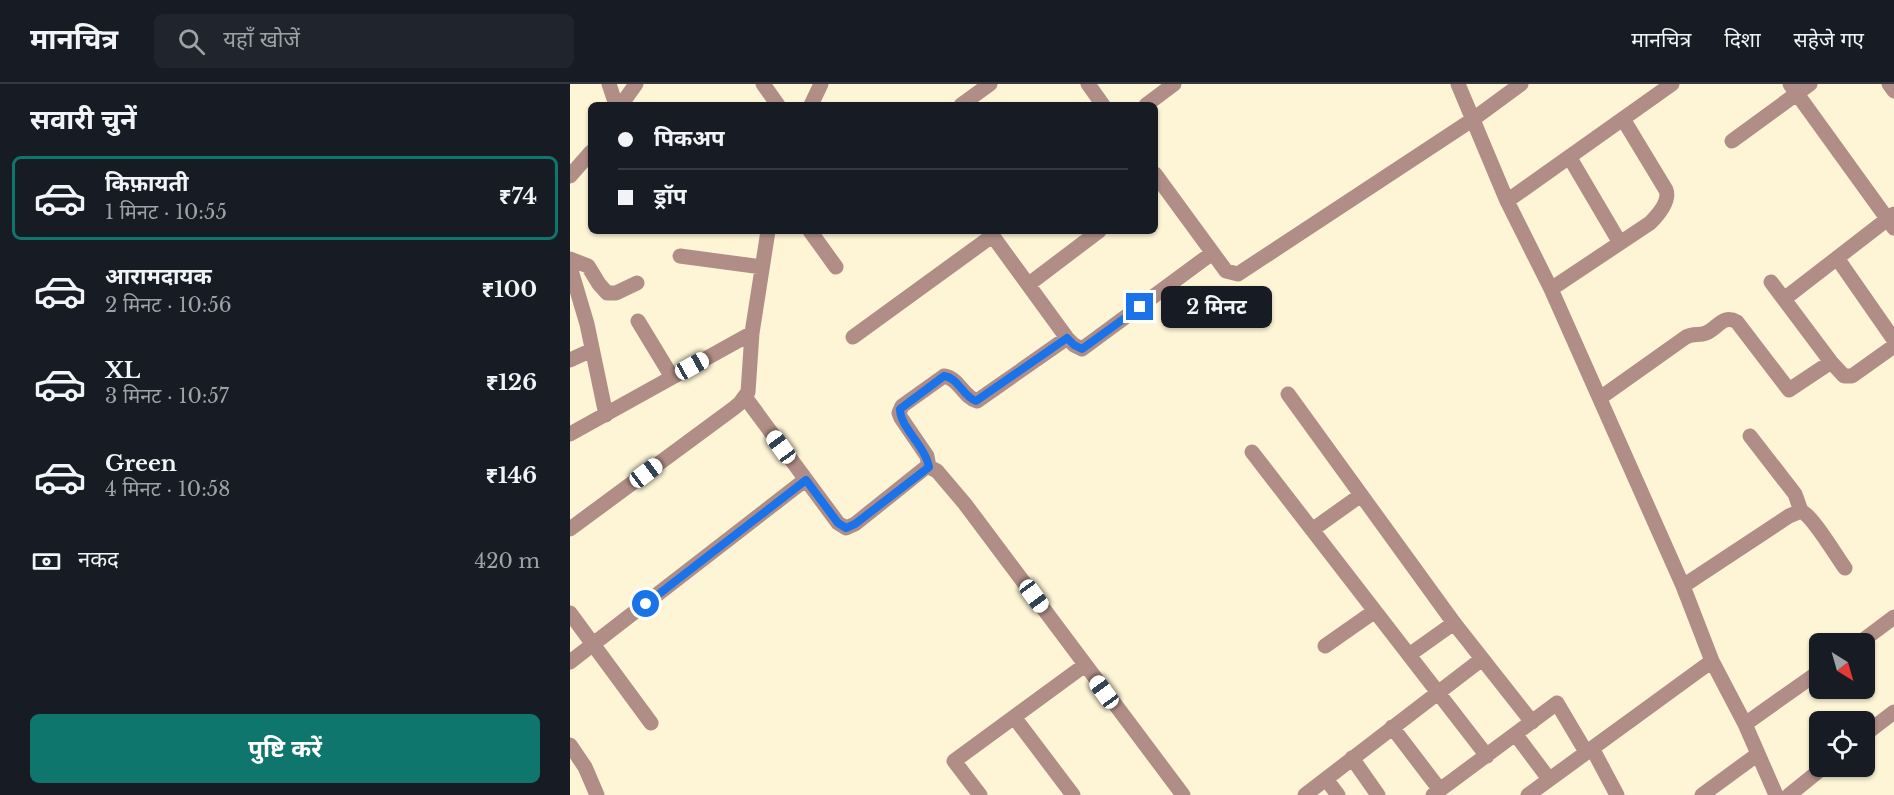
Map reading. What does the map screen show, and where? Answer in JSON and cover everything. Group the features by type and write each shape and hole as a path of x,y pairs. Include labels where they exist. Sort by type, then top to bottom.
{"street":[{"path":"609,84 615,102"},
{"path":"623,102 636,84"},
{"path":"763,84 776,102"},
{"path":"812,102 821,84"},
{"path":"966,102 990,84"},
{"path":"1088,84 1101,102"},
{"path":"1150,102 1174,84"},
{"path":"1458,84 1508,201 1551,289 1683,586 1712,660 1745,724 1776,795"},
{"path":"1158,183 1211,254 1226,271 1234,274 1243,271 1472,120 1521,84"},
{"path":"1508,201 1672,84"},
{"path":"1731,141 1793,89 1809,84"},
{"path":"1889,84 1894,91"},
{"path":"1784,299 1837,258 1892,220 1793,89"},
{"path":"1551,289 1656,216 1668,194 1623,119"},
{"path":"570,176 588,155"},
{"path":"1570,158 1620,243"},
{"path":"570,529 745,397 748,392 752,333 768,234"},
{"path":"812,234 836,267"},
{"path":"853,337 989,234"},
{"path":"991,234 1067,338 1082,349 1211,254"},
{"path":"1029,284 1095,234"},
{"path":"680,256 762,267"},
{"path":"1837,258 1894,340"},
{"path":"570,259 588,266 607,293 616,293 637,284"},
{"path":"570,267 606,415"},
{"path":"1771,282 1831,362 1841,374 1848,378 1894,346"},
{"path":"1600,398 1686,337 1692,334 1704,334 1729,319 1737,322 1789,390 1831,362"},
{"path":"638,321 672,377"},
{"path":"570,434 752,333"},
{"path":"929,467 927,456 901,418 902,406 944,376 952,378 972,400 981,400 1067,338"},
{"path":"570,360 592,350"},
{"path":"1288,394 1454,623 1532,722"},
{"path":"745,397 838,523 846,528 855,524 929,467"},
{"path":"1750,436 1795,494 1801,511 1812,522 1845,568"},
{"path":"1252,452 1487,756"},
{"path":"929,467 938,471 965,504 1183,795"},
{"path":"570,662 806,480"},
{"path":"1312,530 1361,495"},
{"path":"1683,586 1788,516 1801,511"},
{"path":"1325,646 1375,610"},
{"path":"570,614 651,723"},
{"path":"1873,633 1894,617"},
{"path":"1409,655 1454,623"},
{"path":"1305,795 1482,659"},
{"path":"1528,795 1712,660"},
{"path":"980,795 954,761 1085,665"},
{"path":"1745,724 1809,679"},
{"path":"1392,727 1437,792 1557,703 1617,795"},
{"path":"1875,727 1894,712"},
{"path":"1014,717 1073,795"},
{"path":"1516,735 1549,779"},
{"path":"570,745 585,767 597,795"},
{"path":"1702,795 1758,754"},
{"path":"1352,758 1378,795"},
{"path":"1788,795 1811,777"},
{"path":"1326,779 1338,795"}],"route":[{"path":"646,604 806,480 838,523 846,528 855,524 929,467 927,456 899,413 902,406 944,376 952,378 972,400 981,400 1067,338 1078,349 1082,349 1140,307"}]}
